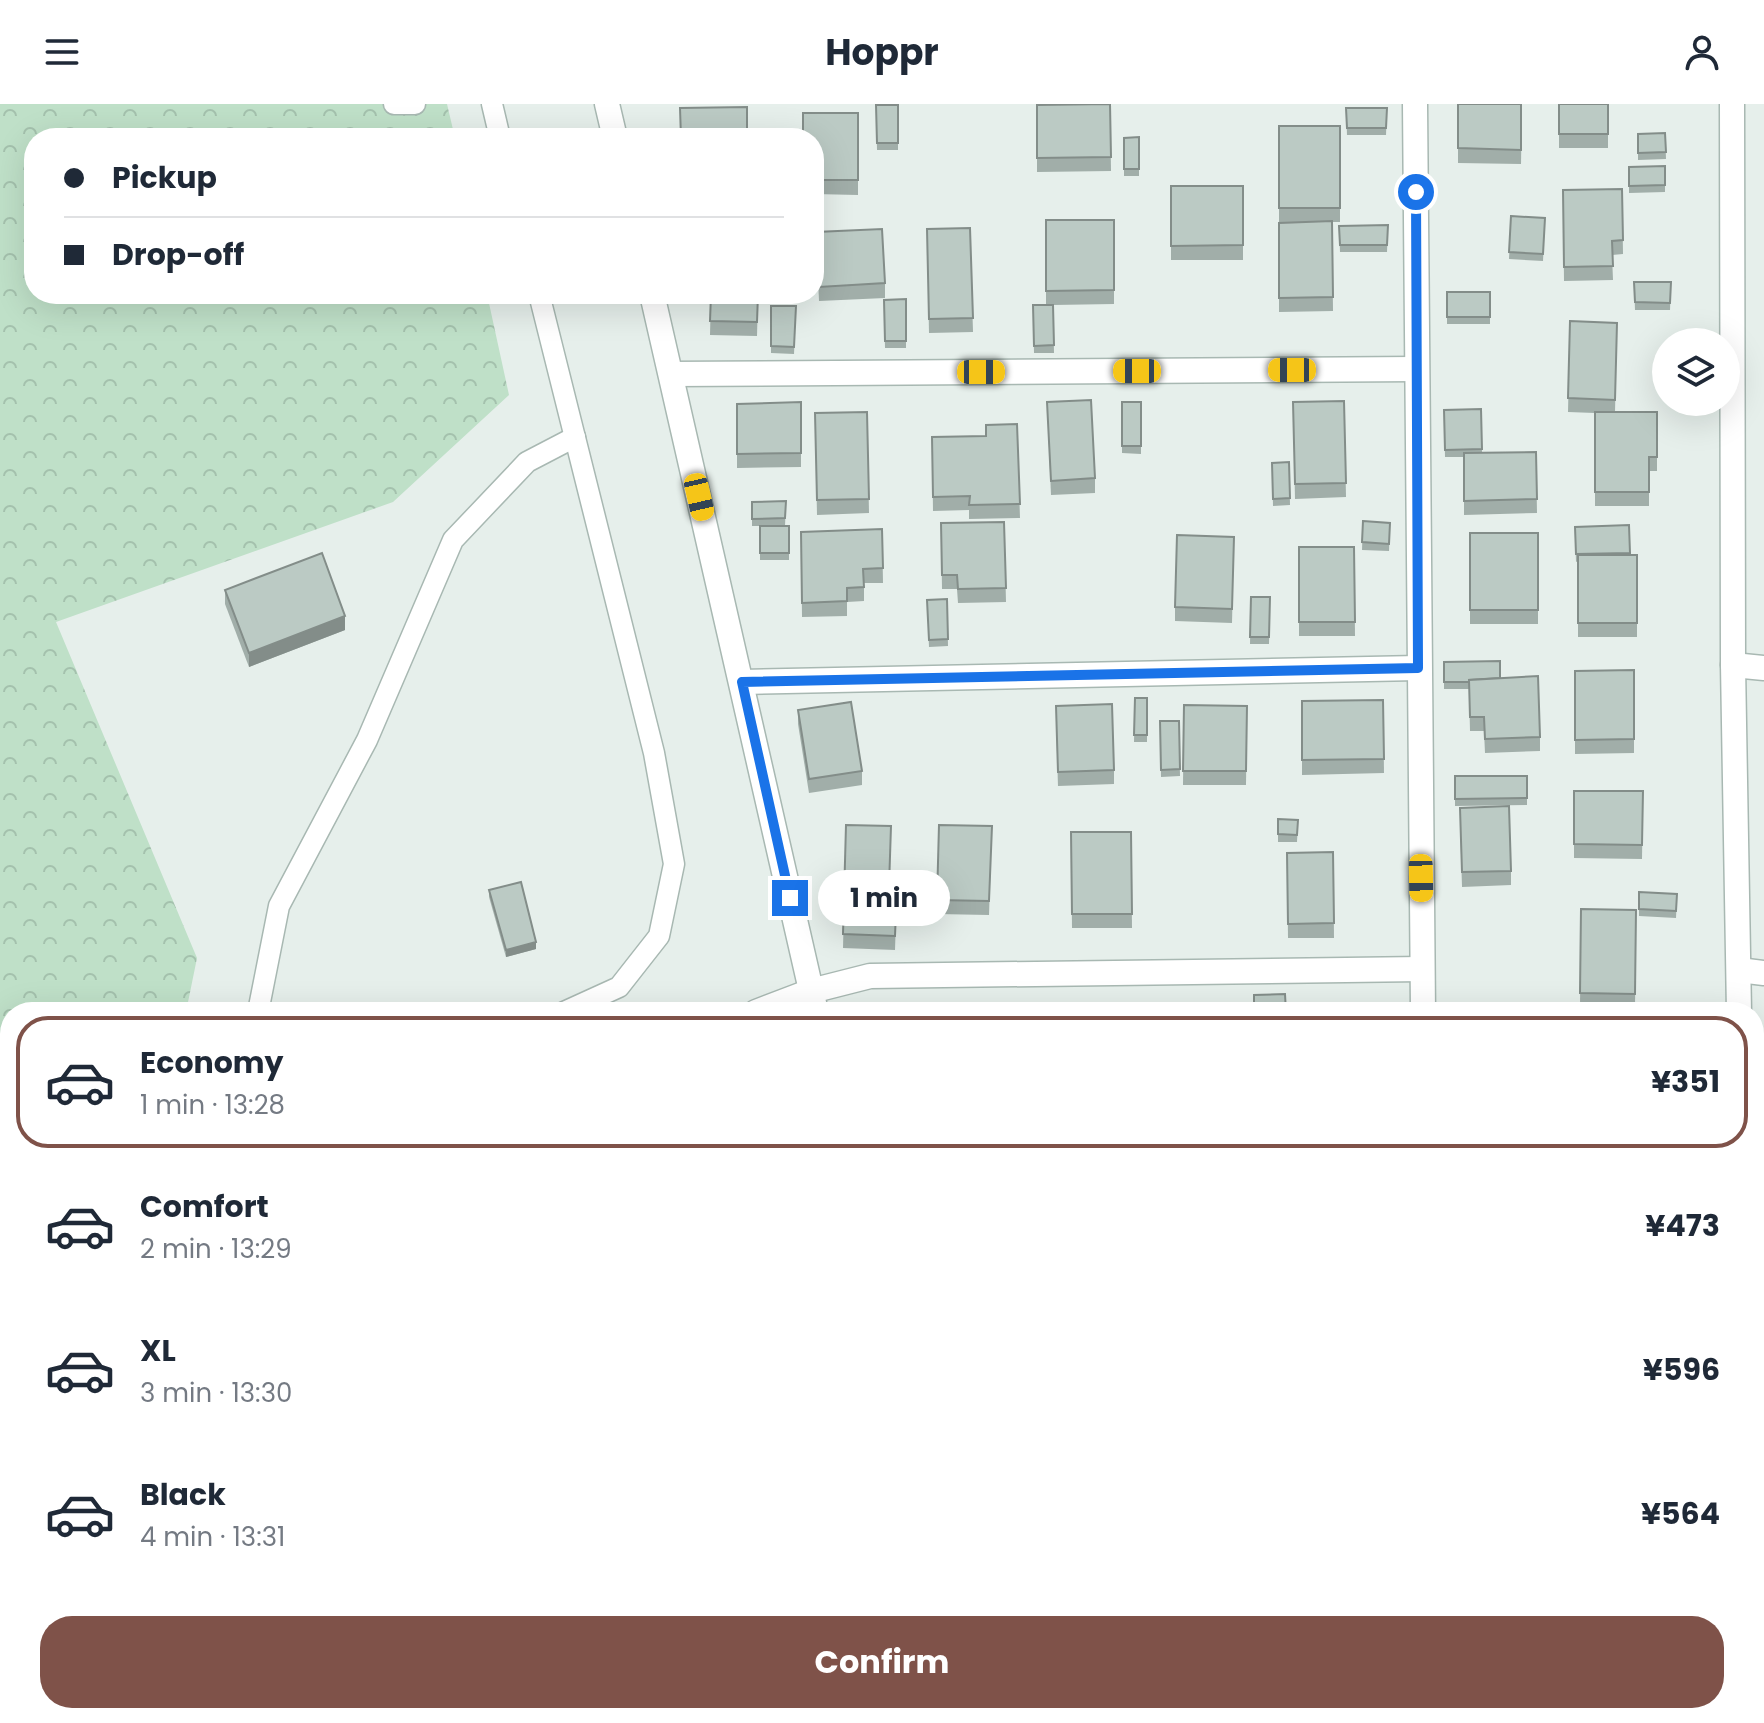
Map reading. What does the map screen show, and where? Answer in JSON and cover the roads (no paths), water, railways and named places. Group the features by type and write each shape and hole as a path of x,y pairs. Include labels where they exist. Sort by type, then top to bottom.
{"street":[{"path":"607,104 613,128"},
{"path":"1415,104 1423,1002"},
{"path":"1732,104 1733,665 1739,1002"},
{"path":"654,304 814,1001 870,976 1422,969"},
{"path":"671,374 1416,369"},
{"path":"1733,665 1764,668"},
{"path":"742,682 1418,668"},
{"path":"1739,970 1764,973"}],"lane":[{"path":"394,104 415,104"},
{"path":"492,104 498,128"},
{"path":"542,304 654,753 674,864 659,936 619,987 586,1002"},
{"path":"260,1002 279,906 367,740 453,540 527,462 575,437"}]}
